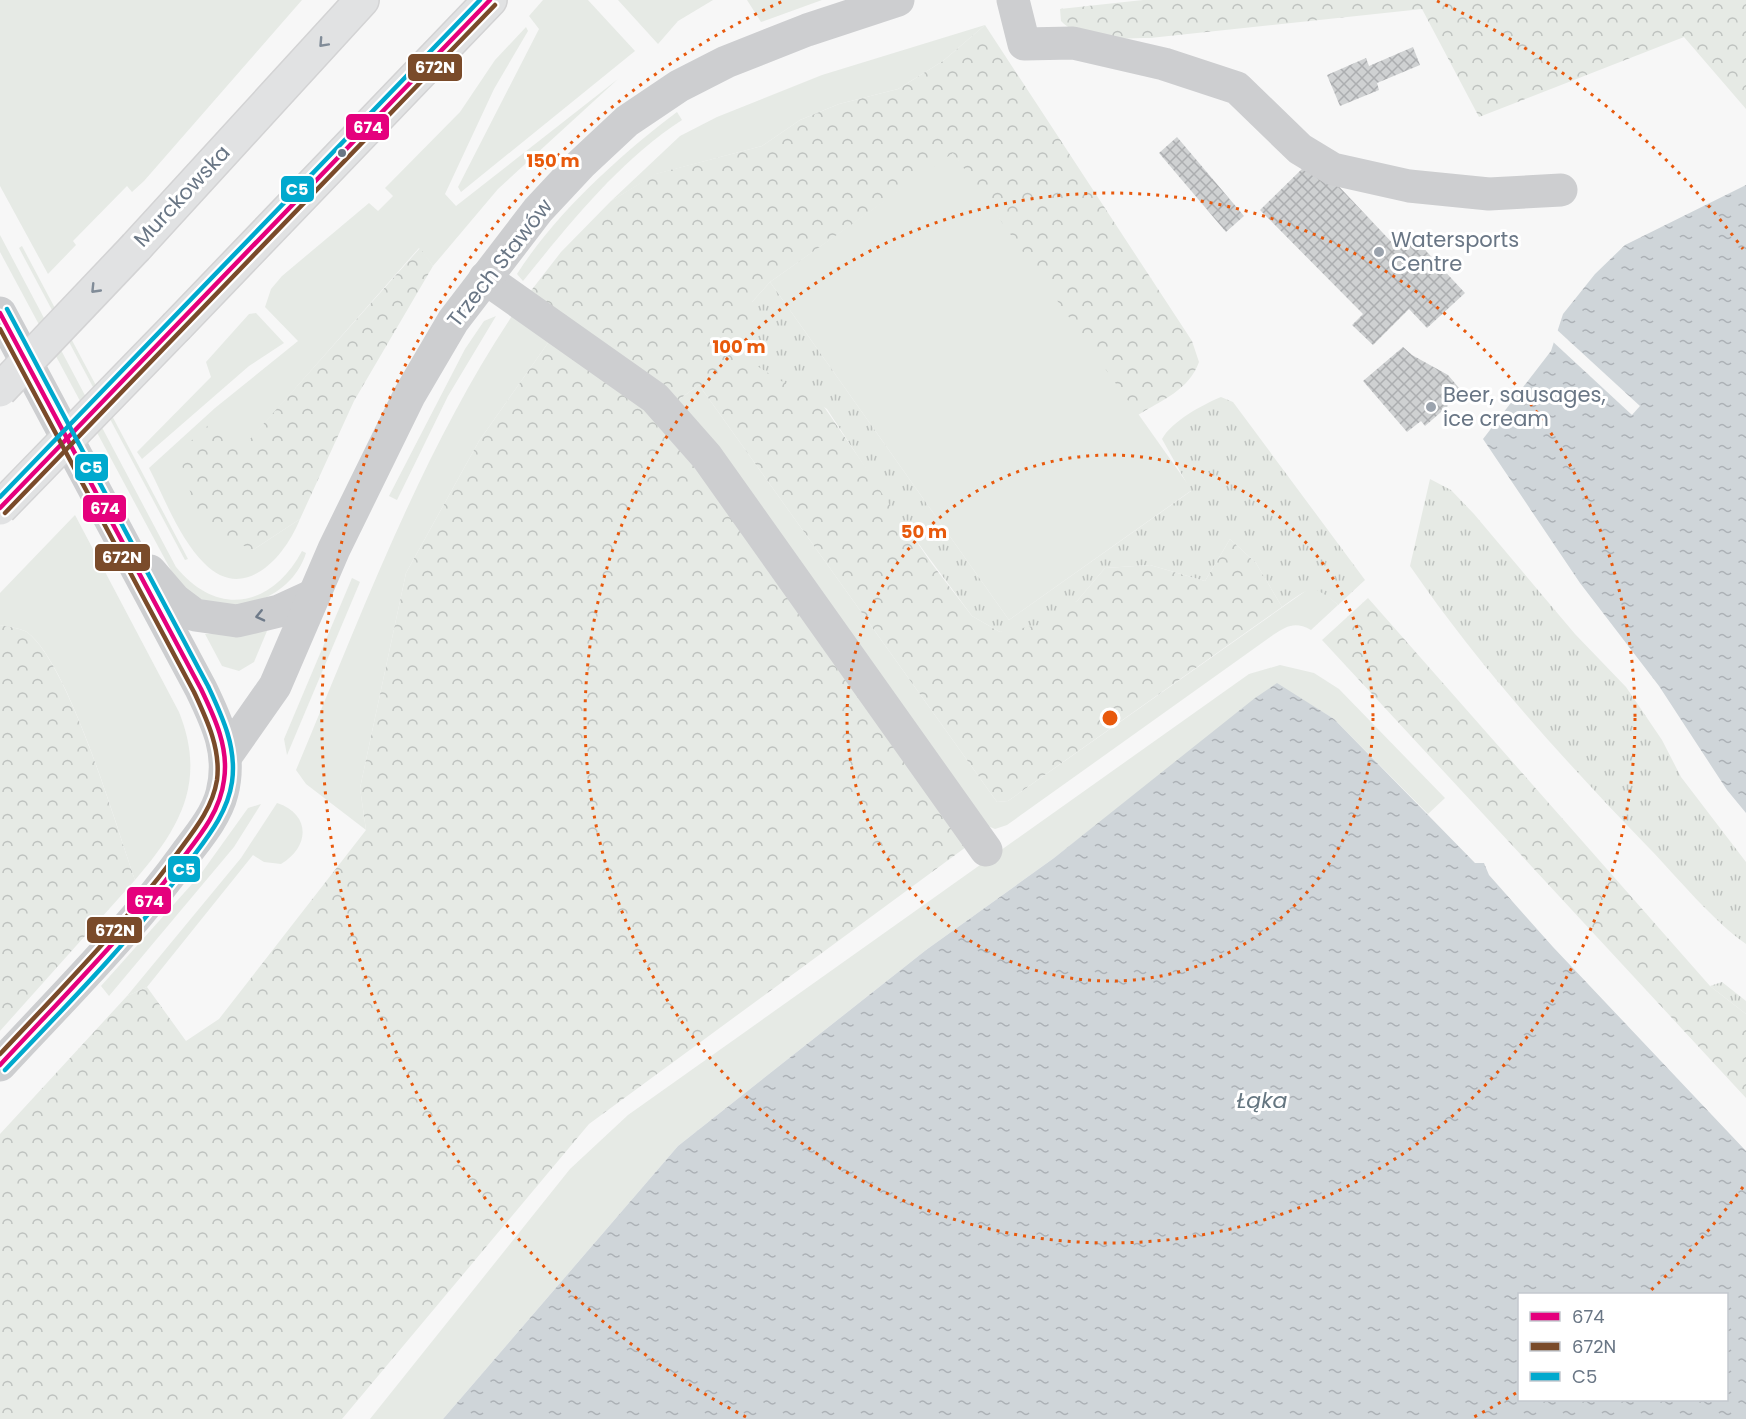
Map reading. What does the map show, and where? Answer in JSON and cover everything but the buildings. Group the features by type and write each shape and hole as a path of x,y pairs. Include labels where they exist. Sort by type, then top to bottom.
{"highway":[{"name":"Murckowska","path":"0,390 136,247 362,0"},
{"path":"0,508 490,0"}],"street":[{"name":"Trzech Stawów","path":"226,756 275,686 314,595 409,396 453,321 538,210 581,164 627,121 671,92 726,62 807,30 898,0"},
{"path":"1013,0 1024,44 1073,43 1164,64 1237,88 1300,149 1333,169 1409,186 1489,194 1561,190"},
{"path":"485,278 655,398 707,457 986,850"},
{"name":"Trzech Stawów","path":"0,313 201,689 220,729 226,756 222,795 204,829 177,866 140,913 0,1065"},
{"name":"Trzech Stawów","path":"115,531 176,600 195,615 237,621 279,611 314,595"}],"green space":[{"path":"0,0 302,0 144,181 132,192 127,186 73,241 76,245 48,274 0,186"},
{"path":"543,0 588,0 635,51 461,192 458,187 539,29 529,16"},
{"path":"618,0 713,0 678,21 658,44"},
{"path":"747,0 822,0 761,22"},
{"path":"1143,0 1746,0 1746,109 1684,37 1479,117 1422,9 1150,38 1090,36 1070,28 1061,21 1060,9"},
{"path":"985,25 943,61 898,89 839,104 800,120 762,146 656,174 611,201 680,136 717,117 822,75"},
{"path":"985,25 1192,341 1199,362 1189,380 1174,393 1138,415 953,153 770,282 752,302 932,564 972,616 1000,632 1077,601 1105,568 1150,565 1205,581 1230,539 1256,563 1282,607 1008,801 997,802 699,385 674,403 530,292 561,252 611,201 655,174 762,146 800,120 839,104 898,89 943,61"},
{"path":"526,27 528,31 494,89 445,194 456,206 618,79 498,189 433,266 419,248 241,450 253,550 300,519 284,548 261,571 248,577 234,579 219,574 204,563 187,542 149,468 215,408 298,341 265,307 271,289 282,276 369,203 378,211 393,196 385,188 460,112 495,60"},
{"path":"677,112 682,120 637,154 596,194 523,281 517,274 550,229 570,207 612,166"},
{"path":"953,152 1192,490 1009,620 770,282"},
{"path":"0,235 176,567 192,583 209,594 226,599 244,599 260,594 276,584 290,570 302,551 306,553 299,568 278,591 249,603 217,604 194,596 174,576 0,252"},
{"path":"22,246 188,559 185,560 19,248"},
{"path":"420,248 433,266 354,401 300,519 253,550 201,526 178,453 215,419 241,449"},
{"path":"770,282 1009,620 1191,491 1162,439 1180,420 1221,397 1233,402 1365,580 1338,605 1322,593 1310,590 1282,607 1256,563 1230,539 1205,581 1150,565 1105,568 1077,601 1039,625 1000,632 972,616 887,501 827,409 752,363 752,302"},
{"path":"256,313 284,343 249,366 142,459 137,452 211,377 206,362 249,314"},
{"path":"514,313 550,340 479,441 406,573 360,788 366,830 306,784 296,770 369,594 421,478 481,366"},
{"path":"496,316 448,396 397,500 389,496 465,349 484,321"},
{"path":"550,340 639,397 690,457 966,847 589,1124 342,1419 0,1419 0,1134 127,996 147,987 186,1041 219,1019 366,830 360,788 406,573 479,441"},
{"path":"699,385 997,802 1008,801 1307,590 1321,590 1338,605 1311,630 1296,625 1273,635 1007,825 995,829 983,824 674,403"},
{"path":"1430,479 1451,490 1474,514 1575,634 1626,687 1662,740 1681,777 1746,862 1746,944 1721,924 1696,899 1554,747 1465,641 1410,566"},
{"path":"75,515 179,712 187,737 190,760 189,782 184,803 165,842 135,880 90,747 59,676 43,649 27,632 0,625 0,593"},
{"path":"352,578 360,582 287,755 284,739"},
{"path":"1368,598 1710,986 1746,1014 1746,1098 1322,640"},
{"path":"0,625 27,632 43,650 59,677 90,748 135,880 0,1031"},
{"path":"267,631 254,662 239,671 222,666 205,634"},
{"path":"1280,665 1314,673 1339,689 1445,798 1428,814 1334,719 1277,684 1054,858 926,950 678,1146 443,1419 370,1419 570,1169 628,1115 1249,674"},
{"path":"277,803 288,808 301,823 303,831 301,840 291,857 281,864 264,862 253,855 147,987 127,996 241,858"},
{"path":"261,804 234,847 109,996 101,986 200,875 248,808"},
{"path":"1722,982 1746,1001 1746,1014 1710,986"}],"water":[{"path":"1746,185 1746,813 1727,790 1659,686 1580,583 1483,439 1551,351 1563,314 1595,274 1625,245"},
{"name":"Łąka","path":"1277,683 1334,719 1475,863 1484,863 1489,875 1553,947 1746,1151 1746,1419 443,1419 678,1146 926,950 1054,858"}],"pier":[{"path":"1555,328 1640,406 1632,415 1551,340"}],"transit line":[{"name":"C5","path":"0,497 480,0"},
{"name":"674","path":"0,508 490,0"},
{"name":"672N","path":"5,513 495,5"},
{"name":"C5","path":"5,1070 120,947 184,869 220,817 229,794 233,769 227,732 208,686 7,309"},
{"name":"674","path":"0,313 201,689 220,733 225,768 218,803 193,844 115,941 0,1065"},
{"name":"672N","path":"0,329 194,692 212,735 218,768 211,802 194,831 173,859 111,934 0,1054"}],"place":[{"name":"Watersports Centre","path":"1379,252"},
{"name":"Beer, sausages, ice cream","path":"1431,407"}]}
